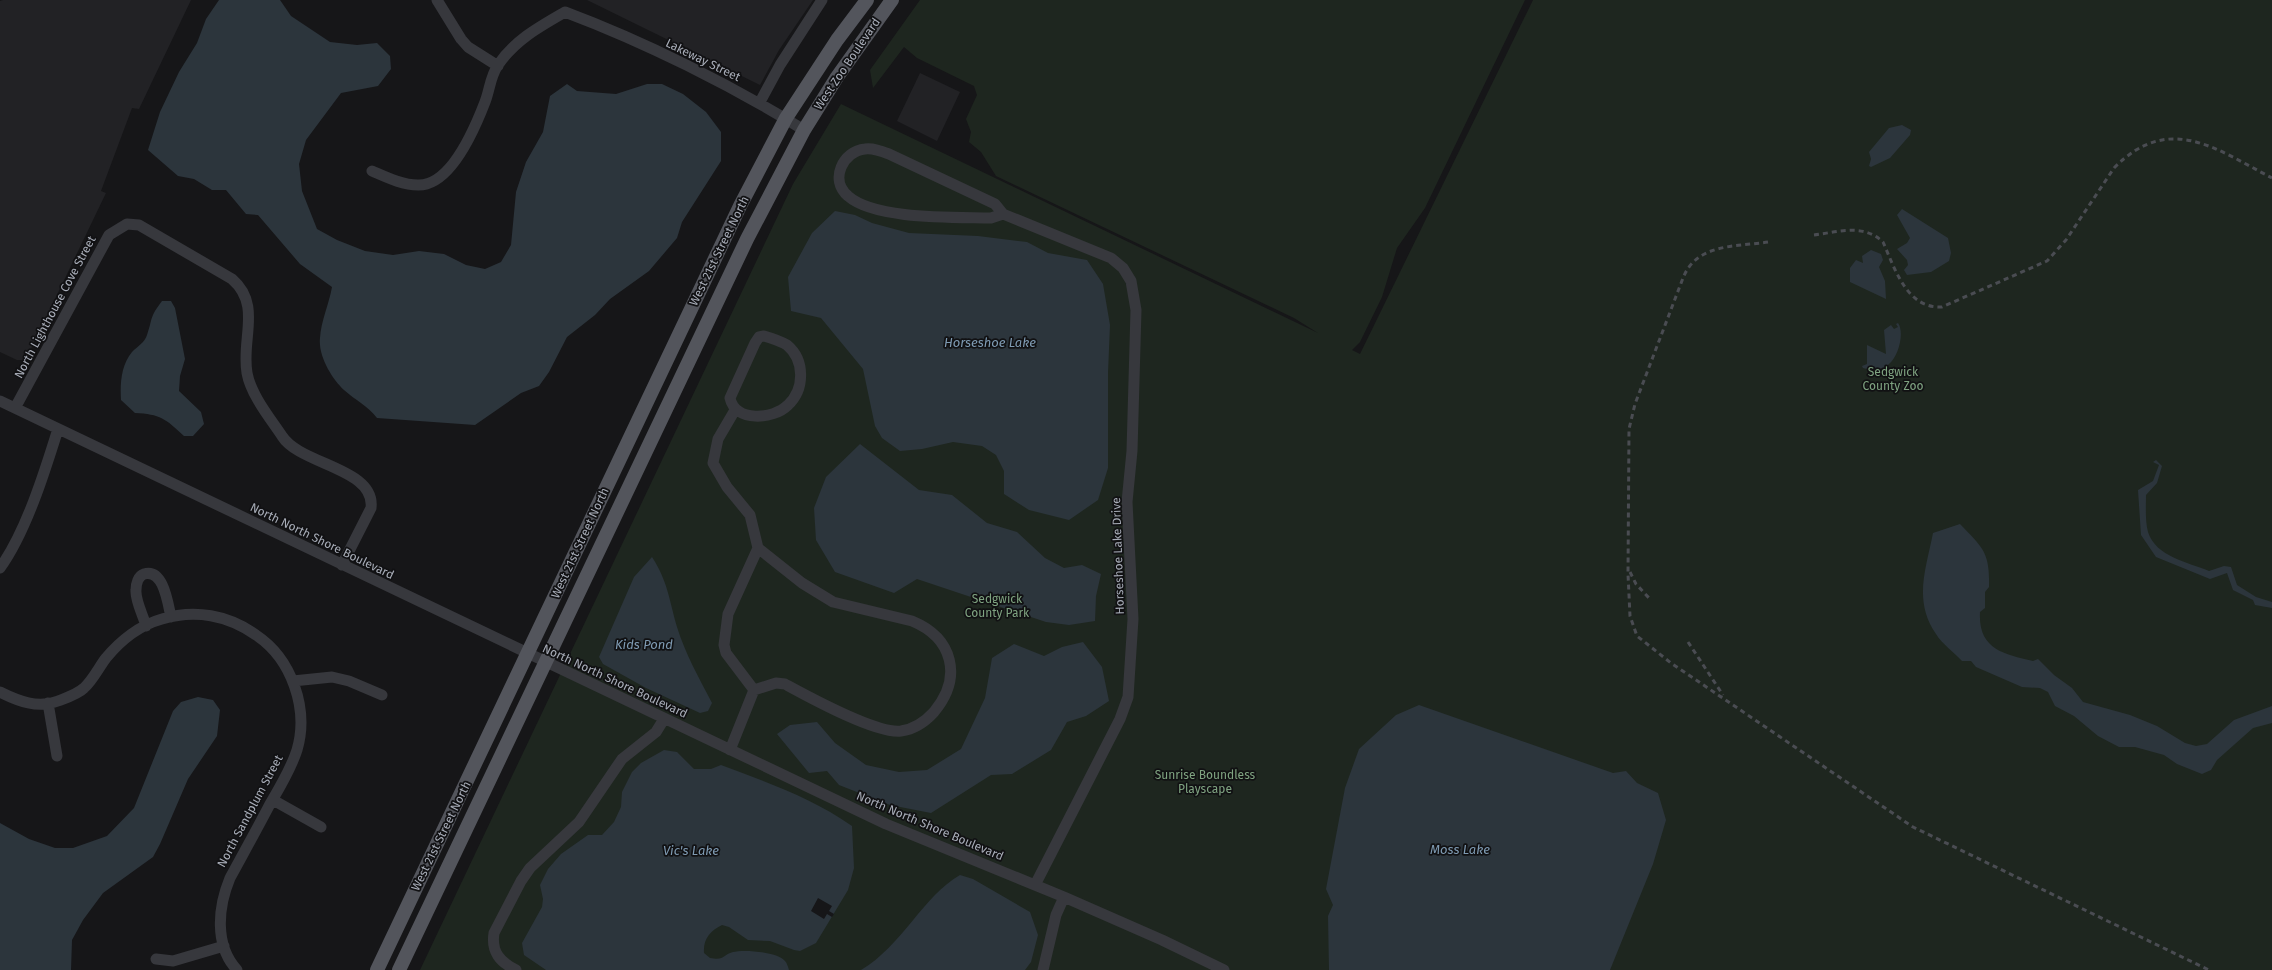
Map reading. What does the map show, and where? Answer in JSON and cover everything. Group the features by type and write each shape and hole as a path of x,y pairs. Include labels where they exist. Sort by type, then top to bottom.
{"main road":[{"name":"West Zoo Boulevard","path":"786,118 837,40 867,0"},
{"name":"West Zoo Boulevard","path":"804,130 844,66 892,0"},
{"name":"West 21st Street North","path":"377,970 740,206 786,118"},
{"name":"West 21st Street North","path":"399,970 747,239 804,130"}],"street":[{"path":"372,171 408,185 420,186 431,183 447,173 484,106 492,76 498,66 468,47 461,39 437,0"},
{"path":"760,102 780,65 822,0"},
{"name":"Lakeway Street","path":"498,66 513,47 525,36 565,12 683,64 760,102 804,130"},
{"path":"865,149 879,150 995,204 1003,214 991,218 910,216 878,210 855,201 842,190 839,175 841,166 846,159 857,151 865,149"},
{"name":"Horseshoe Lake Drive","path":"1003,214 1111,258 1123,268 1131,281 1136,310 1132,452 1127,502 1133,619 1128,697 1120,719 1035,885"},
{"name":"North Lighthouse Cove Street","path":"15,408 104,241 118,228 127,224 139,224 232,279 241,287 247,298 249,310 246,357 247,374 253,391 283,438 293,447 357,480 367,488 372,499 371,508 342,565"},
{"path":"764,336 786,345 794,353 801,370 798,391 794,399 779,412 770,414 747,415 735,410 730,398 759,337 764,336"},
{"name":"North North Shore Boulevard","path":"0,401 527,654 886,824 1064,897 1162,940 1224,970"},
{"path":"735,410 718,439 713,463 727,487 750,515 758,548 728,614 724,645 726,653 754,690"},
{"path":"0,568 18,535 42,481 58,429"},
{"path":"730,750 754,690 776,682 785,684 850,716 899,731 913,729 935,711 950,683 952,670 942,644 934,633 924,626 912,621 833,602 802,582 758,548"},
{"path":"146,626 135,591 138,578 143,574 150,574 160,580 171,617"},
{"name":"North Sandplum Street","path":"0,692 17,701 36,705 56,702 84,688 119,644 146,626 171,617 202,614 222,617 242,625 260,637 286,665 293,681 298,704 300,735 289,771 230,878 223,894 220,912 224,946 230,962 237,970"},
{"path":"293,681 332,677 349,681 382,695"},
{"path":"48,703 57,756"},
{"path":"516,970 499,958 493,942 494,933 521,881 530,868 579,822 622,759 656,732 664,719"},
{"path":"273,800 321,827"},
{"path":"1043,970 1056,915 1064,897"},
{"path":"156,959 173,962 224,946"}],"shaded area":[{"path":"191,0 139,109 132,108 101,191 106,193 28,355 23,360 17,360 0,352 0,1"},
{"path":"587,0 813,0 779,50 760,85"},
{"path":"920,73 960,92 937,141 897,121"}],"green space":[{"path":"920,0 1525,0 1425,208 1397,248 1382,297 1360,342 1352,350 1360,354 1533,0 2272,0 2272,970 420,970 793,184 841,104 1318,333 1294,318 996,176 981,152 969,142 971,132 966,119 977,95 974,86 917,58 904,47 873,88 870,70"}],"water":[{"path":"219,0 280,0 291,16 330,42 357,45 377,43 390,56 391,69 378,86 341,93 306,140 299,164 302,191 317,229 337,240 365,251 393,255 419,251 444,254 466,265 485,269 501,262 511,245 516,192 526,162 543,132 550,96 567,84 577,91 616,94 647,84 662,84 683,94 706,112 721,132 721,161 682,222 677,238 649,271 610,299 595,315 567,337 549,372 539,386 521,393 475,425 377,418 370,410 348,394 339,385 327,367 321,352 320,338 323,319 332,287 300,264 258,215 246,214 226,190 212,190 194,179 178,176 148,150 160,112 179,72 197,43 206,19"},
{"path":"1902,125 1911,130 1910,135 1890,158 1871,167 1869,166 1871,159 1869,152 1889,128"},
{"path":"1902,209 1948,238 1951,253 1949,261 1931,272 1907,275 1904,270 1908,265 1907,260 1897,249 1907,243 1910,238 1897,215"},
{"name":"Horseshoe Lake","path":"835,211 855,215 872,223 909,233 978,236 1027,242 1048,253 1087,260 1103,284 1110,325 1108,373 1108,468 1098,500 1069,520 1029,510 1004,494 1004,471 996,455 982,446 953,442 922,449 900,451 882,438 875,426 863,369 821,318 791,311 788,277 812,233"},
{"path":"1871,250 1881,254 1883,260 1879,267 1885,281 1886,299 1850,282 1850,268 1856,260 1863,263 1862,256"},
{"path":"162,301 171,301 175,308 185,359 180,376 179,391 201,412 204,424 193,436 184,436 172,425 157,416 135,413 121,400 121,381 123,369 128,357 146,338 153,315"},
{"path":"1898,323 1900,327 1901,339 1898,351 1892,361 1886,366 1875,371 1863,368 1862,366 1867,364 1867,345 1886,354 1884,330 1891,325 1894,329 1898,327 1896,324"},
{"path":"860,444 919,490 952,495 987,523 1017,532 1045,558 1064,568 1082,565 1101,574 1096,596 1095,621 1069,625 1046,622 917,579 894,593 835,572 816,540 814,508 826,477"},
{"path":"2156,460 2162,466 2157,483 2146,495 2146,523 2152,540 2165,553 2174,558 2209,571 2224,566 2231,567 2237,585 2256,597 2272,602 2272,608 2255,605 2253,600 2233,590 2227,573 2210,579 2156,557 2141,535 2138,490 2153,481 2159,465 2153,462"},
{"path":"1960,524 1980,545 1986,558 1989,575 1989,587 1985,592 1985,608 1980,612 1980,624 1983,634 1994,648 2012,656 2033,661 2038,659 2054,675 2072,688 2083,702 2130,715 2157,726 2185,743 2196,746 2207,744 2234,720 2272,706 2272,723 2253,728 2217,760 2211,770 2202,774 2177,764 2164,755 2135,747 2119,747 2098,736 2074,716 2055,706 2048,692 2040,688 2022,687 1976,667 1971,661 1962,661 1941,641 1936,634 1929,622 1923,597 1925,572 1933,533"},
{"name":"Kids Pond","path":"652,557 665,583 677,627 684,646 712,703 708,711 700,713 646,688 603,664 599,657 634,577"},
{"path":"1083,642 1102,667 1109,701 1086,716 1067,722 1051,750 1012,774 991,775 931,813 890,805 839,785 827,771 809,773 777,734 790,725 817,722 835,743 866,765 899,772 927,770 961,749 985,698 992,658 1014,644 1044,656 1062,647"},
{"path":"198,697 213,700 220,710 217,736 188,779 153,857 103,893 83,920 72,940 71,970 0,970 0,823 29,839 55,848 73,848 107,836 134,808 173,711 181,702"},
{"name":"Moss Lake","path":"1419,705 1613,773 1626,771 1637,783 1658,793 1666,820 1653,864 1610,970 1329,970 1328,916 1333,905 1326,889 1345,788 1359,749 1396,715"},
{"name":"Vic's Lake","path":"664,750 677,752 694,769 711,769 721,765 772,784 821,807 852,826 854,868 848,890 816,943 800,951 794,950 770,941 748,940 729,927 722,925 714,930 706,940 704,953 710,958 718,959 729,953 738,951 768,953 781,958 786,962 789,970 546,970 524,955 522,943 542,907 543,899 540,885 548,869 561,854 588,835 602,835 614,822 621,807 622,792 632,772 641,763"},
{"path":"960,875 973,879 1030,912 1038,935 1031,962 1025,970 861,970 876,960 889,948 935,895"}],"pier":[{"path":"818,898 832,906 829,911 834,914 832,917 827,914 824,919 811,911"}],"railway":[{"path":"1814,235 1850,230 1867,232 1875,236 1883,242 1892,264 1911,294 1930,306 1942,307 2047,261 2066,240 2114,168 2134,151 2154,142 2173,139 2193,141 2212,147 2272,178"},
{"path":"1768,242 1730,246 1718,249 1698,258 1689,267 1683,278 1635,404 1629,429 1628,574 1630,616 1637,636 1671,663 1913,827 2209,970"},
{"path":"1630,572 1636,584 1649,598"},
{"path":"1688,642 1723,695"}],"park label":[{"name":"Sedgwick County Zoo","path":"1893,379"},
{"name":"Sedgwick County Park","path":"997,606"},
{"name":"Sunrise Boundless Playscape","path":"1205,782"}]}
